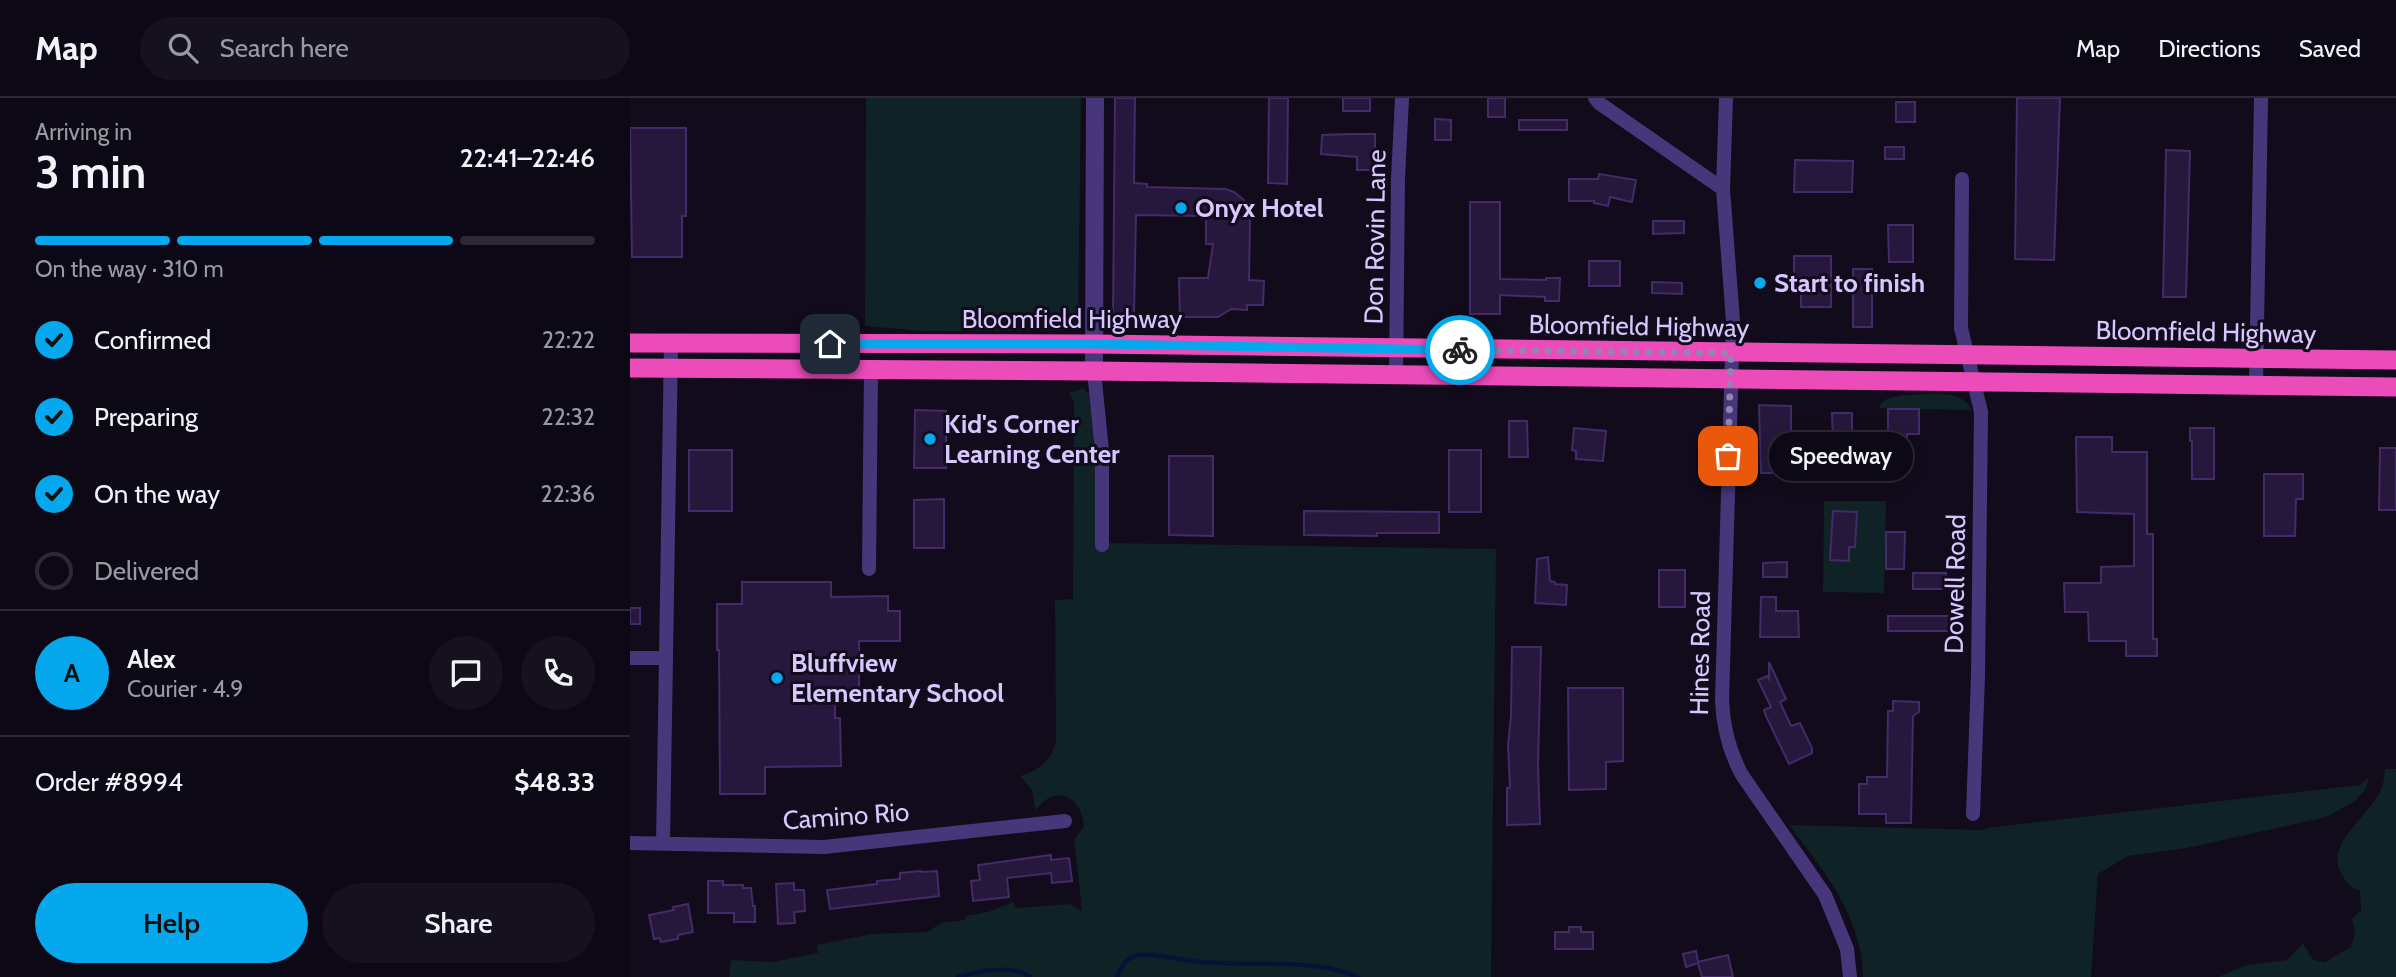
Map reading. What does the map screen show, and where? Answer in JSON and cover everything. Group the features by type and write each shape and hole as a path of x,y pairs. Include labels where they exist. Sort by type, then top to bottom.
{"highway":[{"name":"Bloomfield Highway","path":"630,342 1094,344 2396,360"},
{"name":"Bloomfield Highway","path":"630,368 2396,387"}],"street":[{"path":"1095,98 1094,371 1102,451 1102,545"},
{"name":"Don Rovin Lane","path":"1396,376 1398,179 1402,98"},
{"path":"1595,98 1723,189"},
{"name":"Hines Road","path":"1726,98 1723,189 1733,321 1722,700 1724,730 1734,761 1742,775 1825,895 1847,949 1850,977"},
{"path":"2256,385 2261,98"},
{"name":"Dowell Road","path":"1962,179 1961,328 1981,412 1973,814"},
{"path":"663,843 671,343"},
{"path":"869,569 871,370"},
{"path":"630,658 665,658"},
{"name":"Camino Rio","path":"630,843 824,847 1065,821"}],"green space":[{"path":"866,98 1081,98 1078,322 1075,328 1062,331 923,331 865,326"},
{"path":"1083,388 1089,394 1095,445 1096,546 1110,543 1496,549 1491,977 729,977 731,960 773,962 818,953 817,945 871,934 927,932 941,923 965,920 965,916 988,912 1014,902 1015,908 1070,904 1082,911 1074,840 1084,826 1081,813 1074,802 1063,796 1049,798 1035,810 1032,790 1020,776 1043,764 1051,755 1056,742 1055,600 1073,599 1074,402 1069,393"},
{"path":"1905,395 1952,395 1967,403 1972,410 1879,408 1886,400"},
{"path":"1824,501 1886,501 1884,593 1823,592"},
{"path":"2385,769 2396,769 2396,977 2218,977 2247,965 2287,960 2303,943 2313,960 2325,962 2351,947 2355,931 2352,919 2361,910 2360,891 2344,878 2338,866 2338,855 2349,832 2381,790"},
{"path":"2369,777 2366,789 2355,801 2326,817 2187,848 2128,856 2098,874 2091,977 1863,977 1861,956 1849,915 1815,859 1789,825 1983,830 2360,785"}],"building":[{"name":"Onyx Hotel","path":"1115,98 1135,98 1134,183 1147,184 1147,187 1225,189 1244,200 1250,220 1249,280 1264,281 1263,305 1247,305 1247,310 1231,309 1218,317 1180,317 1179,278 1208,278 1213,244 1206,244 1206,216 1136,215 1134,315 1113,315"},
{"name":"Onyx Hotel","path":"1269,98 1288,98 1287,184 1268,183"},
{"path":"1343,98 1370,98 1370,111 1343,111"},
{"path":"1488,98 1505,98 1505,117 1488,117"},
{"path":"2017,98 2060,98 2054,260 2015,259"},
{"path":"1896,102 1915,102 1915,122 1896,122"},
{"path":"1435,119 1451,120 1451,140 1435,140"},
{"path":"1519,120 1567,120 1567,130 1519,130"},
{"path":"630,128 686,128 686,216 682,216 682,257 632,257"},
{"path":"1375,134 1375,170 1357,170 1357,157 1321,154 1322,135"},
{"path":"1885,147 1904,147 1904,159 1885,159"},
{"path":"2166,150 2190,151 2186,297 2163,297"},
{"path":"1795,160 1853,161 1852,192 1794,192"},
{"path":"1599,174 1636,180 1632,202 1610,197 1608,206 1594,201 1569,201 1569,179 1598,179"},
{"path":"1470,202 1500,202 1500,279 1560,278 1559,301 1545,301 1545,297 1500,295 1500,314 1470,314"},
{"path":"1653,221 1684,221 1684,233 1653,234"},
{"path":"1888,225 1913,225 1913,262 1889,262"},
{"path":"1794,256 1831,256 1831,307 1801,307 1801,277 1794,277"},
{"path":"1589,261 1620,261 1620,286 1589,286"},
{"path":"1853,269 1872,269 1872,327 1853,327"},
{"path":"1652,282 1682,283 1682,294 1652,293"},
{"path":"1759,405 1791,406 1791,473 1761,473"},
{"path":"1888,409 1919,409 1919,434 1907,434 1907,440 1888,440"},
{"name":"Kid's Corner Learning Center","path":"915,410 946,411 946,468 914,468"},
{"path":"1832,413 1852,413 1852,445 1833,445"},
{"path":"1509,421 1527,421 1528,457 1509,457"},
{"path":"1574,428 1606,431 1603,461 1576,459 1576,451 1572,450"},
{"path":"2190,428 2214,428 2214,479 2192,479"},
{"path":"2076,437 2112,437 2112,452 2147,452 2147,534 2153,534 2153,639 2157,639 2157,656 2126,656 2126,641 2089,641 2088,612 2065,612 2064,583 2101,583 2101,567 2134,566 2134,514 2077,512"},
{"path":"2380,448 2396,448 2396,510 2379,510"},
{"path":"689,450 732,450 732,511 689,511"},
{"path":"1449,450 1481,450 1481,512 1449,512"},
{"path":"1169,456 1213,456 1213,536 1169,535"},
{"path":"2264,474 2303,474 2303,499 2296,499 2295,536 2264,536"},
{"path":"944,499 944,548 914,548 914,500"},
{"path":"1304,511 1439,512 1439,533 1304,535"},
{"path":"1833,511 1857,512 1855,547 1849,547 1849,561 1830,560"},
{"path":"1886,532 1905,532 1904,569 1886,569"},
{"path":"1548,557 1550,581 1567,585 1566,605 1535,603 1537,559"},
{"path":"1787,562 1787,577 1763,577 1763,563"},
{"path":"1659,570 1685,570 1685,607 1659,607"},
{"path":"1913,573 1946,573 1946,589 1913,589"},
{"name":"Bluffview Elementary School","path":"742,582 831,582 831,597 888,596 888,611 900,611 900,641 859,641 859,695 835,695 835,718 840,718 841,766 765,767 765,794 720,794 717,604 742,604"},
{"path":"1761,597 1776,597 1776,611 1798,611 1799,637 1760,637"},
{"path":"630,608 640,608 640,624 630,624"},
{"path":"1888,616 1950,616 1950,631 1888,631"},
{"path":"1512,647 1541,647 1538,764 1540,824 1507,825"},
{"path":"1769,662 1786,699 1780,702 1791,726 1800,723 1812,748 1812,753 1789,764 1766,716 1764,710 1771,707 1758,680 1767,676 1769,679"},
{"path":"1568,688 1623,688 1623,761 1606,762 1606,789 1569,790"},
{"path":"1893,701 1919,702 1919,712 1913,716 1911,823 1886,823 1886,814 1859,814 1859,784 1867,784 1867,777 1887,777 1888,711 1893,711"},
{"path":"1051,855 1051,860 1069,858 1072,881 1052,883 1051,873 1007,878 1009,897 973,901 971,881 980,880 978,865"},
{"path":"937,871 939,896 830,909 827,890 877,884 877,881 900,879 900,873"},
{"path":"708,881 723,881 723,885 743,885 743,888 751,888 755,922 734,922 734,913 708,913"},
{"path":"794,883 794,890 804,890 805,911 794,912 795,923 778,924 776,884"},
{"path":"688,904 693,932 678,935 678,939 661,942 660,938 654,939 649,915"},
{"path":"1569,927 1581,927 1581,932 1593,932 1593,949 1555,949 1555,932 1569,932"},
{"path":"1696,951 1698,962 1728,955 1733,977 1702,977 1698,963 1686,967 1683,954"}],"waterway":[{"path":"1117,977 1127,960 1144,955 1222,963 1321,967 1358,977"},
{"path":"958,977 1005,970 1030,977"}],"way so far":[{"path":"1460,350 1731,353 1728,456"}],"place":[{"name":"Onyx Hotel","path":"1181,208"},
{"name":"Start to finish","path":"1760,283"},
{"name":"Kid's Corner Learning Center","path":"930,439"},
{"name":"Speedway","path":"1728,456"},
{"name":"Bluffview Elementary School","path":"777,678"}],"route":[{"path":"830,344 1094,344 1460,350"}]}
